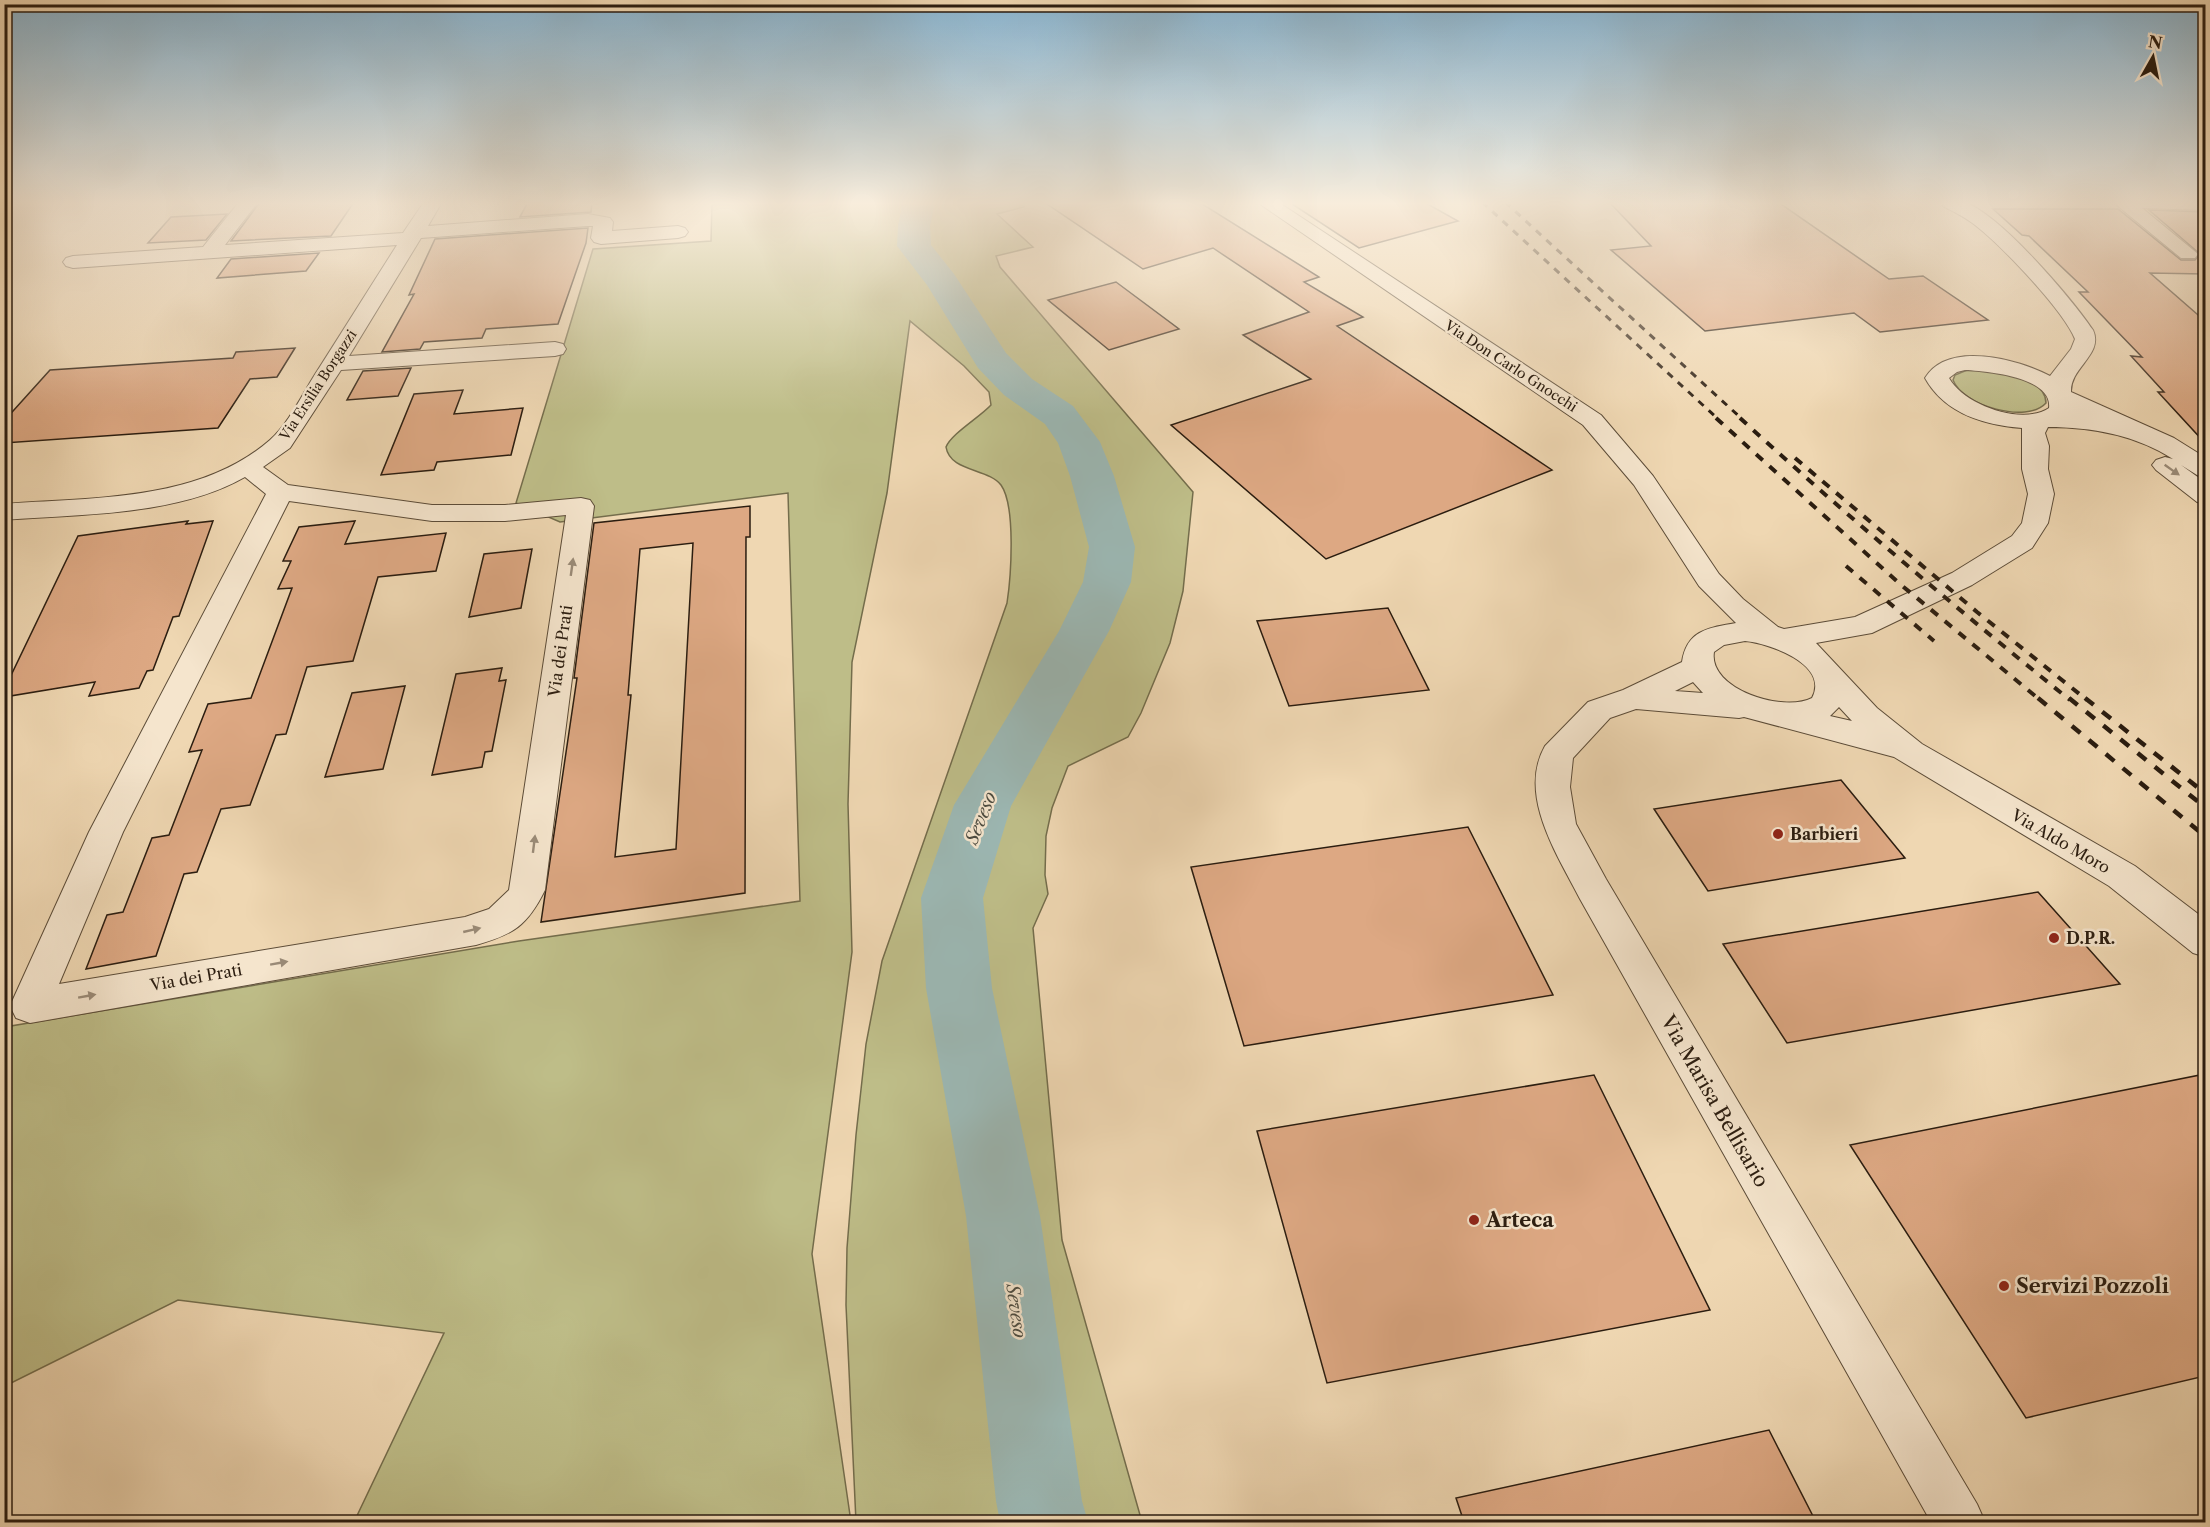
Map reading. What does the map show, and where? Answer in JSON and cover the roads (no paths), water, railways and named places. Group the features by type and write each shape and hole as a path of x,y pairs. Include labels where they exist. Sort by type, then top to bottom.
{"street":[{"name":"Via Ersilia Borgazzi","path":"4,512 148,499 214,484 266,455 291,431 388,273"},
{"name":"Via Don Carlo Gnocchi","path":"1373,273 1592,420 1644,481 1709,580 1733,606 1775,636"},
{"path":"1775,636 1862,626 1962,579 2022,542 2035,523 2041,494 2034,428 2061,410 2059,381 2085,343 2086,337 2079,322 2033,273"},
{"path":"333,364 555,350"},
{"path":"2075,357 2039,365 2002,366 1965,363 1950,365 1941,370 1937,378 1939,387 1948,396 1981,413 2014,436 2029,455 2036,458 2074,441 2126,448 2165,465 2205,496"},
{"path":"2002,366 2036,378 2059,395 2175,448 2205,470"},
{"path":"1981,413 2025,421 2080,420 2145,435"},
{"path":"246,467 280,492"},
{"name":"Via dei Prati","path":"280,492 456,515 581,506 530,880 522,901 512,913 496,924 465,932 30,1006 106,832 280,492"},
{"path":"1709,580 1710,638"},
{"path":"1827,673 1862,626"},
{"path":"1745,630 1775,636 1808,653 1827,673 1831,690 1827,702 1815,711 1797,715 1762,712 1731,700 1716,690 1705,678 1699,666 1698,655 1702,645 1710,638 1726,632 1745,630"},
{"name":"Via Marisa Bellisario","path":"1699,666 1634,698 1599,710 1557,754 1553,787 1558,824 1593,889 1959,1522"},
{"name":"Via Aldo Moro","path":"1827,673 1866,716 1910,752 2121,876 2205,942"},
{"name":"Via Marisa Bellisario","path":"1634,698 1762,712"},
{"name":"Via Aldo Moro","path":"1762,712 1844,730 1910,752"}],"waterway":[{"name":"Seveso","path":"936,273 992,360 1018,387 1059,415 1079,442 1092,476 1112,547 1107,582 1084,631 983,805 952,898 959,988 1003,1216 1039,1501 1044,1522"}],"railway":[{"path":"1559,273 1718,419"},
{"path":"1583,273 1742,419"},
{"path":"1716,418 1900,584 2040,700"},
{"path":"1740,418 1903,562 2070,700"},
{"path":"1795,458 1977,612 2087,700"},
{"path":"1846,566 1934,641"},
{"path":"2038,698 2206,837"},
{"path":"2069,698 2206,808"},
{"path":"2085,698 2206,794"}],"place":[{"name":"Barbieri","path":"1778,834"},
{"name":"D.P.R.","path":"2054,938"},
{"name":"Arteca","path":"1474,1220"},
{"name":"Servizi Pozzoli","path":"2004,1286"}]}
